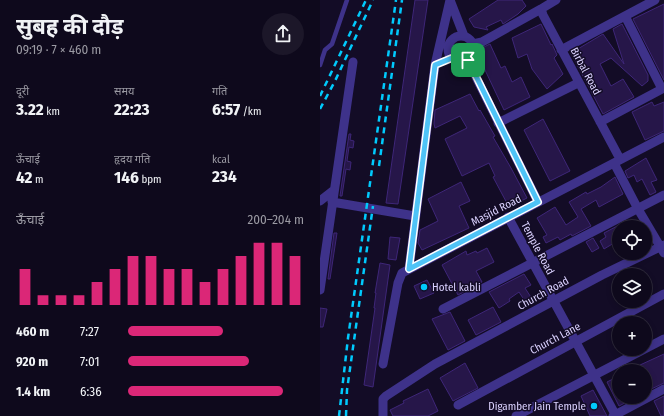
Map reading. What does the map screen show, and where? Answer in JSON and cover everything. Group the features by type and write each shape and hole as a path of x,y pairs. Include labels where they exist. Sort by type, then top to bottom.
{"street":[{"path":"450,0 464,36 473,44 474,50 472,56 468,60 462,62 452,58 449,53 449,47 451,42 456,38 464,36"},
{"path":"384,364 398,283 406,271 415,216 435,65 450,0"},
{"path":"473,44 482,42 556,0"},
{"path":"561,50 655,0"},
{"name":"Birbal Road","path":"541,9 578,83 600,122 638,209 663,248"},
{"path":"600,122 663,88 625,16"},
{"path":"435,65 452,58"},
{"path":"468,60 538,202"},
{"path":"320,290 353,62"},
{"path":"498,123 578,83"},
{"name":"Masjid Road","path":"406,271 664,136"},
{"path":"320,201 334,190"},
{"path":"443,309 664,195"},
{"path":"332,202 415,216"},
{"name":"Temple Road","path":"508,217 615,416"},
{"name":"Church Road","path":"383,416 383,399 386,396 435,364 554,302 602,275 663,248"},
{"name":"Church Lane","path":"458,405 664,294"},
{"path":"516,416 594,377 664,339"},
{"path":"615,416 664,389"}],"lane":[{"path":"320,65 322,49 332,44 347,0"}],"building":[{"path":"415,0 428,0 398,204 386,203"},
{"path":"498,0 522,0 526,6 518,14 503,24 501,20 486,27 488,30 474,27 469,19"},
{"path":"664,4 664,80 633,19"},
{"path":"541,24 557,55 554,58 563,74 547,89 532,69 527,54 518,58 512,38"},
{"path":"622,24 648,75 648,81 642,86 611,58 600,64 611,86 623,79 634,97 603,114 571,53 603,34 624,64 613,29"},
{"path":"490,44 501,68 505,66 512,82 521,77 530,97 504,110 476,51"},
{"path":"470,94 495,136 493,137 527,198 509,207 493,177 495,176 489,163 462,176 445,139 467,128 460,116 435,128 435,110"},
{"path":"652,102 654,106 664,102 664,131 645,140 632,112"},
{"path":"543,119 570,171 550,181 524,130"},
{"path":"349,134 351,134 350,140 354,141 353,148 349,147 347,161 351,162 350,170 346,169 342,196 340,196"},
{"path":"646,158 657,180 651,182 656,192 650,195 642,179 637,182 634,175 628,178 625,171"},
{"path":"615,177 623,194 599,207 596,200 581,209 591,226 572,236 571,234 560,240 558,237 546,243 543,237 547,235 537,218 555,207 566,225 578,217 569,202 586,192 587,194 601,187"},
{"path":"461,182 470,201 459,206 469,228 422,250 418,243 420,230 438,221 428,199"},
{"path":"612,229 612,244 604,249 600,241 606,237 604,233"},
{"path":"334,233 337,233 330,279 328,279"},
{"path":"390,237 400,238 396,260 388,259"},
{"path":"593,238 599,248 592,252 586,242"},
{"path":"487,248 494,262 476,271 482,282 458,295 442,265 466,251 467,255 476,251 477,253"},
{"path":"380,263 390,265 373,387 364,385"},
{"path":"524,274 531,285 525,288 534,302 528,306 519,292 509,299 510,301 499,308 489,292"},
{"path":"427,280 434,293 420,299 414,286"},
{"path":"493,307 501,322 476,335 468,320"},
{"path":"320,308 327,309 323,327 320,327"},
{"path":"450,312 465,341 448,350 432,319"},
{"path":"664,354 664,383 652,389 652,364 642,364"},
{"path":"465,363 478,388 453,401 440,378"},
{"path":"612,380 612,392 607,382"},
{"path":"428,389 438,411 428,416 393,416 390,410 404,403 403,401"},
{"name":"Digamber Jain Temple","path":"593,390 607,416 590,416 581,396"},
{"path":"664,396 664,416 661,416 654,401"}],"railway":[{"path":"320,96 366,0"},
{"path":"320,109 335,81 373,0"},
{"path":"339,416 348,338 396,0"},
{"path":"379,166 402,0"},
{"path":"346,416 347,390 373,206"}],"place":[{"name":"Hotel kabli","path":"424,287"},
{"name":"Digamber Jain Temple","path":"594,406"}],"route":[{"path":"452,58 462,62 468,60 538,202 409,269 435,65 452,58"}]}
